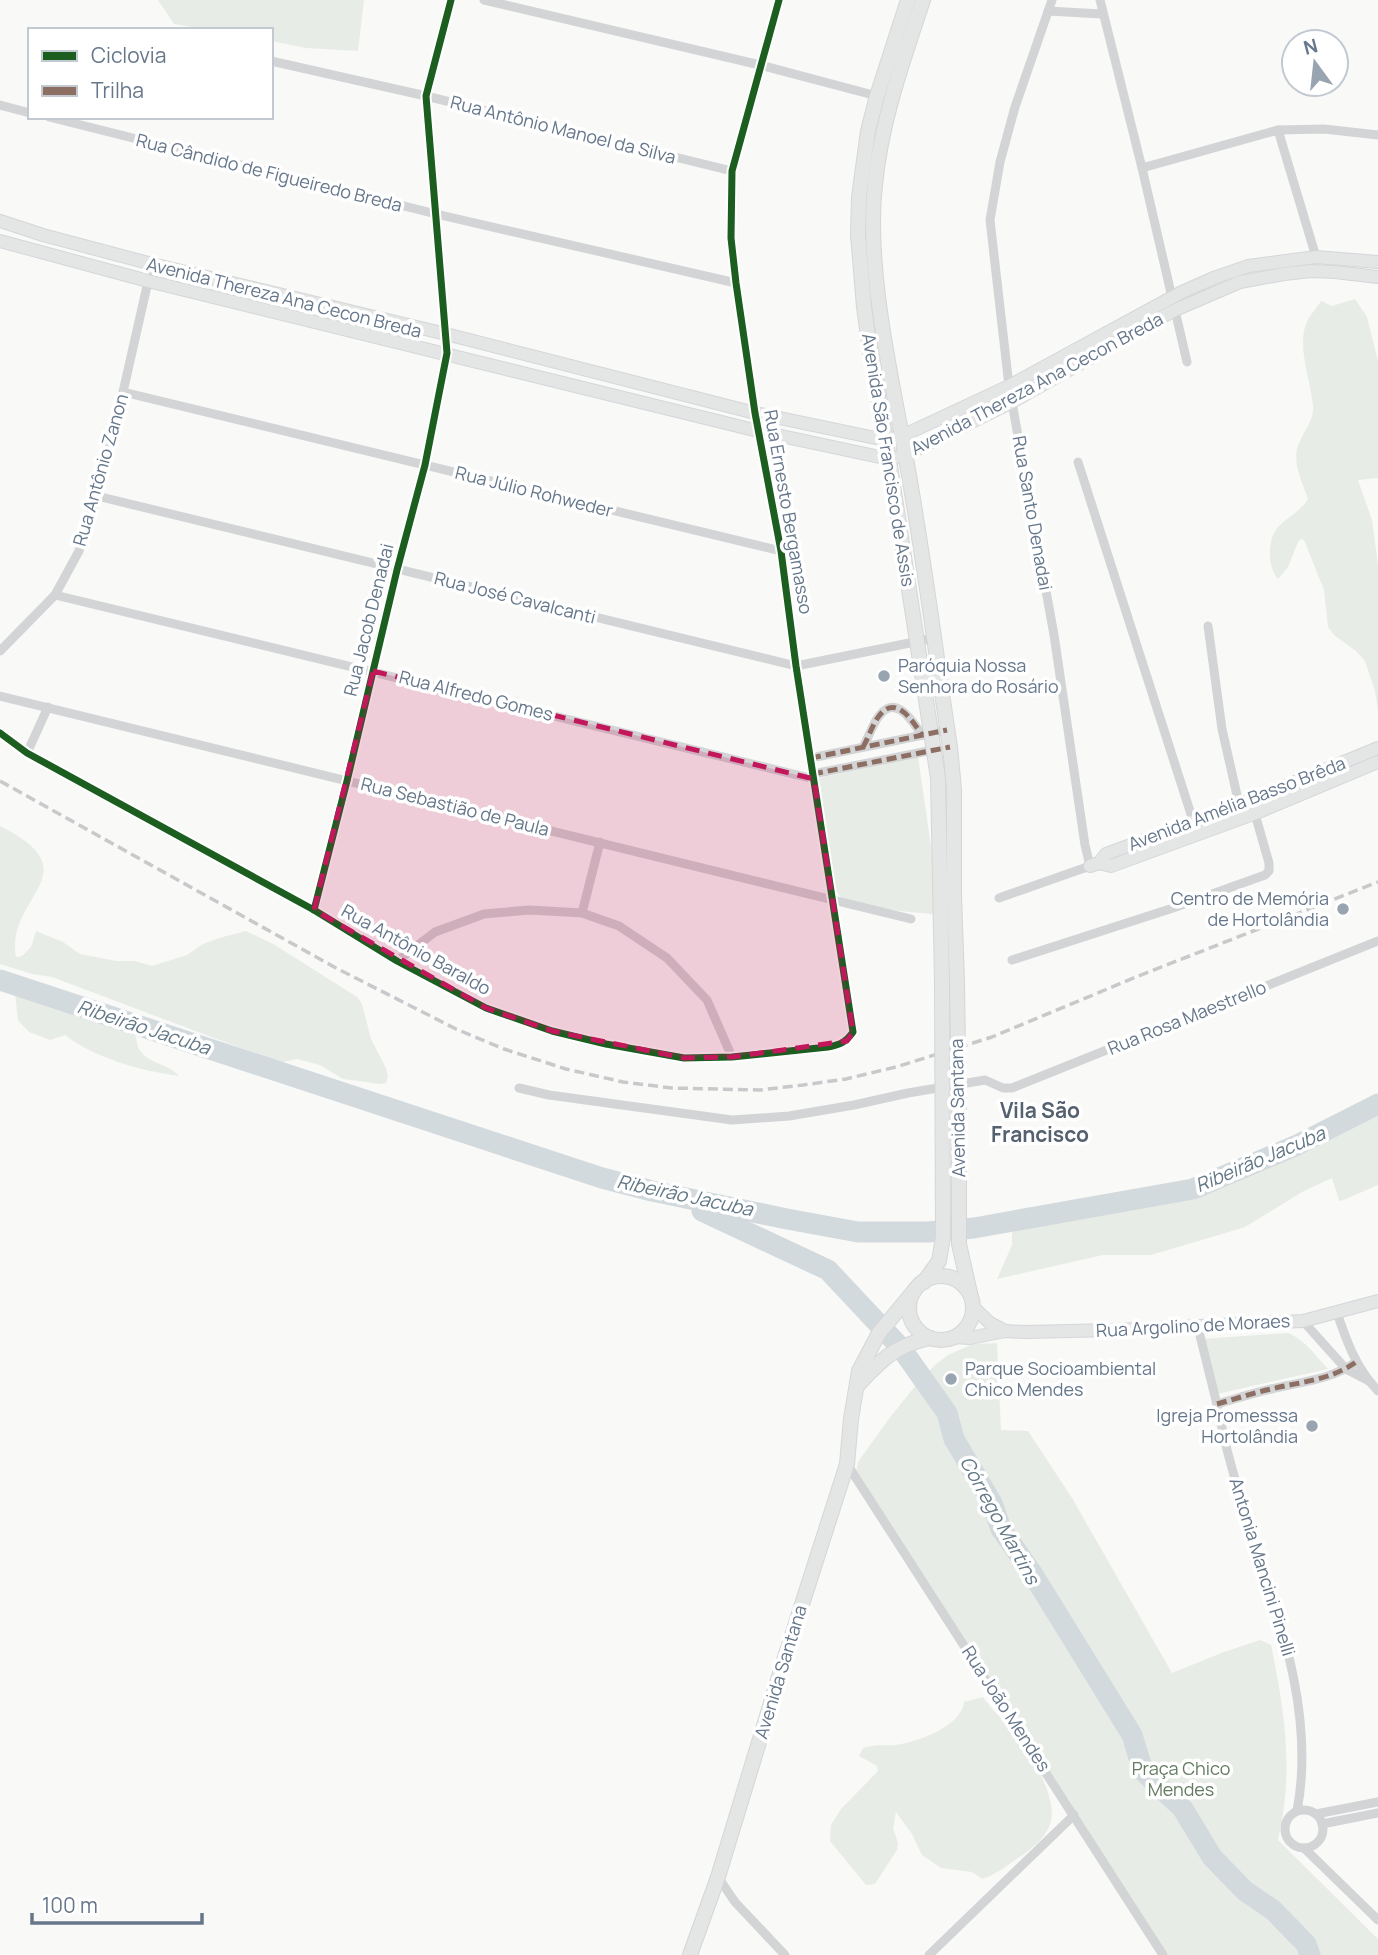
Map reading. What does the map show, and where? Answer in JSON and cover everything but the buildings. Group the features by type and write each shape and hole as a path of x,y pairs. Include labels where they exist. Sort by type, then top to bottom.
{"main road":[{"name":"Avenida São Francisco de Assis","path":"908,0 868,131 859,197 858,235 864,307 889,459 927,734 934,750 940,795 948,922"},
{"name":"Avenida São Francisco de Assis","path":"923,0 890,102 882,137 874,186 873,224 877,275 950,747 954,789 948,922"},
{"name":"Avenida Thereza Ana Cecon Breda","path":"0,221 152,264 446,334 755,413 885,440 902,436 1009,386 1174,304 1240,282 1284,274 1335,272 1378,277"},
{"name":"Avenida Thereza Ana Cecon Breda","path":"0,242 758,431 889,459 905,455 1012,402 1216,277 1248,266 1316,257 1378,262"},
{"name":"Avenida Amélia Basso Brêda","path":"1094,864 1111,866 1245,802 1378,748"},
{"name":"Avenida Amélia Basso Brêda","path":"1195,827 1256,813 1378,762"},
{"name":"Avenida Santana","path":"948,922 960,1253 971,1301"},
{"name":"Avenida Santana","path":"690,1955 718,1877 847,1464 851,1419 858,1386 857,1376 883,1328 939,1261 943,1237 950,982"},
{"path":"930,1338 915,1327 910,1316 909,1303 919,1287 931,1278 946,1277 960,1283 990,1323 1005,1331"},
{"path":"858,1386 872,1369 907,1344 930,1338 942,1340 955,1337 968,1325 971,1301"},
{"name":"Rua Argolino de Moraes","path":"955,1337 970,1338 1005,1331 1303,1321 1378,1301"}],"street":[{"name":"Rua Jacob Denadai","path":"313,910 425,465 447,354 426,96 451,0"},
{"path":"484,0 760,65 877,96"},
{"name":"Rua Ernesto Bergamasso","path":"779,0 732,171 731,238 755,413 781,551 796,666 853,1032"},
{"name":"Rua Santo Denadai","path":"1052,0 1015,107 1000,162 990,220 1009,386 1054,635 1085,845 1094,864"},
{"path":"1100,0 1187,362"},
{"path":"1048,10 1102,14"},
{"name":"Rua Antônio Manoel da Silva","path":"273,61 732,171"},
{"path":"0,105 28,112"},
{"name":"Rua Cândido de Figueiredo Breda","path":"57,119 436,214 736,283"},
{"path":"1142,168 1278,130 1324,129 1378,135"},
{"path":"1278,130 1316,257"},
{"name":"Rua Antônio Zanon","path":"0,651 55,595 79,551 97,496 152,264"},
{"name":"Rua Júlio Rohweder","path":"123,392 781,551"},
{"path":"1078,462 1195,827"},
{"name":"Rua José Cavalcanti","path":"97,496 796,666 933,638"},
{"name":"Rua Alfredo Gomes","path":"55,595 814,777"},
{"path":"1012,960 1186,903 1265,874 1269,870 1256,813 1245,802 1222,729 1208,626"},
{"name":"Rua Sebastião de Paula","path":"0,696 911,919"},
{"path":"27,752 48,707"},
{"path":"863,747 879,715 890,708 906,713 927,734"},
{"path":"811,758 947,730"},
{"name":"Rua Antônio Baraldo","path":"0,733 27,752 313,910 397,961 486,1007 552,1031 684,1058 732,1058 838,1045 847,1041 853,1032"},
{"path":"814,777 950,747"},
{"path":"582,913 600,842"},
{"name":"Avenida Amélia Basso Brêda","path":"999,898 1094,864"},
{"path":"397,961 435,932 484,914 529,909 582,913 619,926 667,958 707,1000 732,1058"},
{"name":"Rua Rosa Maestrello","path":"519,1088 549,1095 732,1120 815,1112 985,1080 1003,1088 1012,1088 1378,941"},
{"path":"1337,1313 1356,1362 1378,1391"},
{"path":"1303,1321 1346,1369 1369,1381"},
{"name":"Antonia Mancini Pinelli","path":"1198,1326 1229,1457 1291,1668 1303,1734 1303,1783 1297,1811"},
{"path":"1217,1404 1333,1375 1356,1362"},
{"name":"Rua João Mendes","path":"847,1464 1163,1955"},
{"path":"1316,1814 1378,1802"},
{"path":"1297,1811 1316,1814 1322,1824 1322,1836 1314,1846 1296,1847 1284,1832 1287,1819 1297,1811"},
{"path":"1322,1824 1378,1813"},
{"path":"929,1955 1074,1815"},
{"path":"1304,1848 1378,1920"},
{"path":"718,1877 735,1902 785,1955"},
{"path":"711,1894 735,1902"}],"highlighted area":[{"path":"373,671 814,779 853,1032 847,1041 732,1057 684,1058 552,1031 486,1008 314,910"}],"green space":[{"path":"158,0 364,0 358,51 306,48 273,41 273,28 197,28 174,24"},
{"path":"1355,299 1367,317 1378,361 1378,478 1358,480 1372,520 1378,565 1378,711 1375,691 1365,661 1328,627 1324,590 1304,540 1298,542 1288,567 1278,579 1270,560 1275,531 1308,499 1296,456 1313,411 1303,343 1306,324 1321,301 1332,306"},
{"path":"918,757 941,915 877,908 843,899 834,883 819,778"},
{"path":"0,826 27,843 41,858 43,872 39,886 22,917 16,936 16,957 22,956 31,947 36,931 63,942 80,954 116,961 135,961 152,966 187,955 203,944 219,938 246,931 275,945 357,997 362,1004 371,1039 386,1068 386,1083 343,1079 320,1065 297,1059 270,1065 268,1060 259,1055 52,977 0,964"},
{"path":"0,985 25,991 94,1018 111,1021 136,1037 142,1053 179,1076 149,1071 104,1057 65,1035 50,1040 29,1032 18,1020 15,994 5,989 0,990"},
{"path":"1378,1110 1378,1185 1341,1201 1332,1178 1302,1192 1245,1227 1212,1237 1151,1255 1103,1255 997,1279 1012,1245 1012,1228 1199,1193 1231,1183"},
{"path":"1288,1333 1305,1344 1328,1369 1217,1394 1202,1339"},
{"name":"Praça Chico Mendes","path":"997,1343 1001,1430 1028,1431 1072,1498 1172,1673 1260,1640 1271,1645 1284,1718 1287,1766 1278,1840 1378,1939 1378,1955 1167,1955 856,1473 858,1462 888,1420 935,1365 948,1355 973,1344"},
{"path":"983,1697 1015,1733 1035,1762 1046,1787 1052,1811 1047,1831 1028,1851 982,1879 972,1872 941,1868 922,1855 912,1834 896,1812 893,1828 898,1843 897,1850 875,1884 866,1885 830,1841 831,1825 841,1809 878,1771 877,1766 859,1756 863,1748 896,1745 926,1736 955,1718 964,1702"}],"waterway":[{"name":"Ribeirão Jacuba","path":"0,980 602,1178 652,1191 858,1232 928,1232 974,1228 1193,1189 1295,1146 1378,1104"},
{"name":"Córrego Martins","path":"702,1211 828,1270 901,1348 947,1413 954,1439 992,1503 1001,1529 1032,1573 1132,1735 1143,1771 1183,1809 1212,1857 1245,1891 1273,1910 1306,1944 1310,1955"}],"railway":[{"path":"0,781 336,968 456,1029 504,1049 566,1069 623,1082 672,1088 760,1090 846,1079 896,1067 992,1037 1378,882"}],"marked path":[{"path":"863,747 879,716 892,707 903,712 922,735"},
{"path":"811,758 947,730"},
{"path":"813,774 950,747"},
{"path":"1217,1404 1326,1377 1356,1362"}],"cycle path":[{"path":"314,910 425,465 447,353 426,96 451,0"},
{"path":"0,733 27,753 314,910 397,961 486,1008 552,1031 684,1058 732,1057 828,1047 848,1038 853,1032 796,666 781,551 755,413 731,238 732,171 779,0"}],"place":[{"name":"Paróquia Nossa Senhora do Rosário","path":"884,676"},
{"name":"Centro de Memória de Hortolândia","path":"1343,909"},
{"name":"Parque Socioambiental Chico Mendes","path":"951,1379"},
{"name":"Igreja Promesssa Hortolândia","path":"1312,1426"}],"district":[{"name":"Vila São Francisco","path":"1040,1123"}]}
